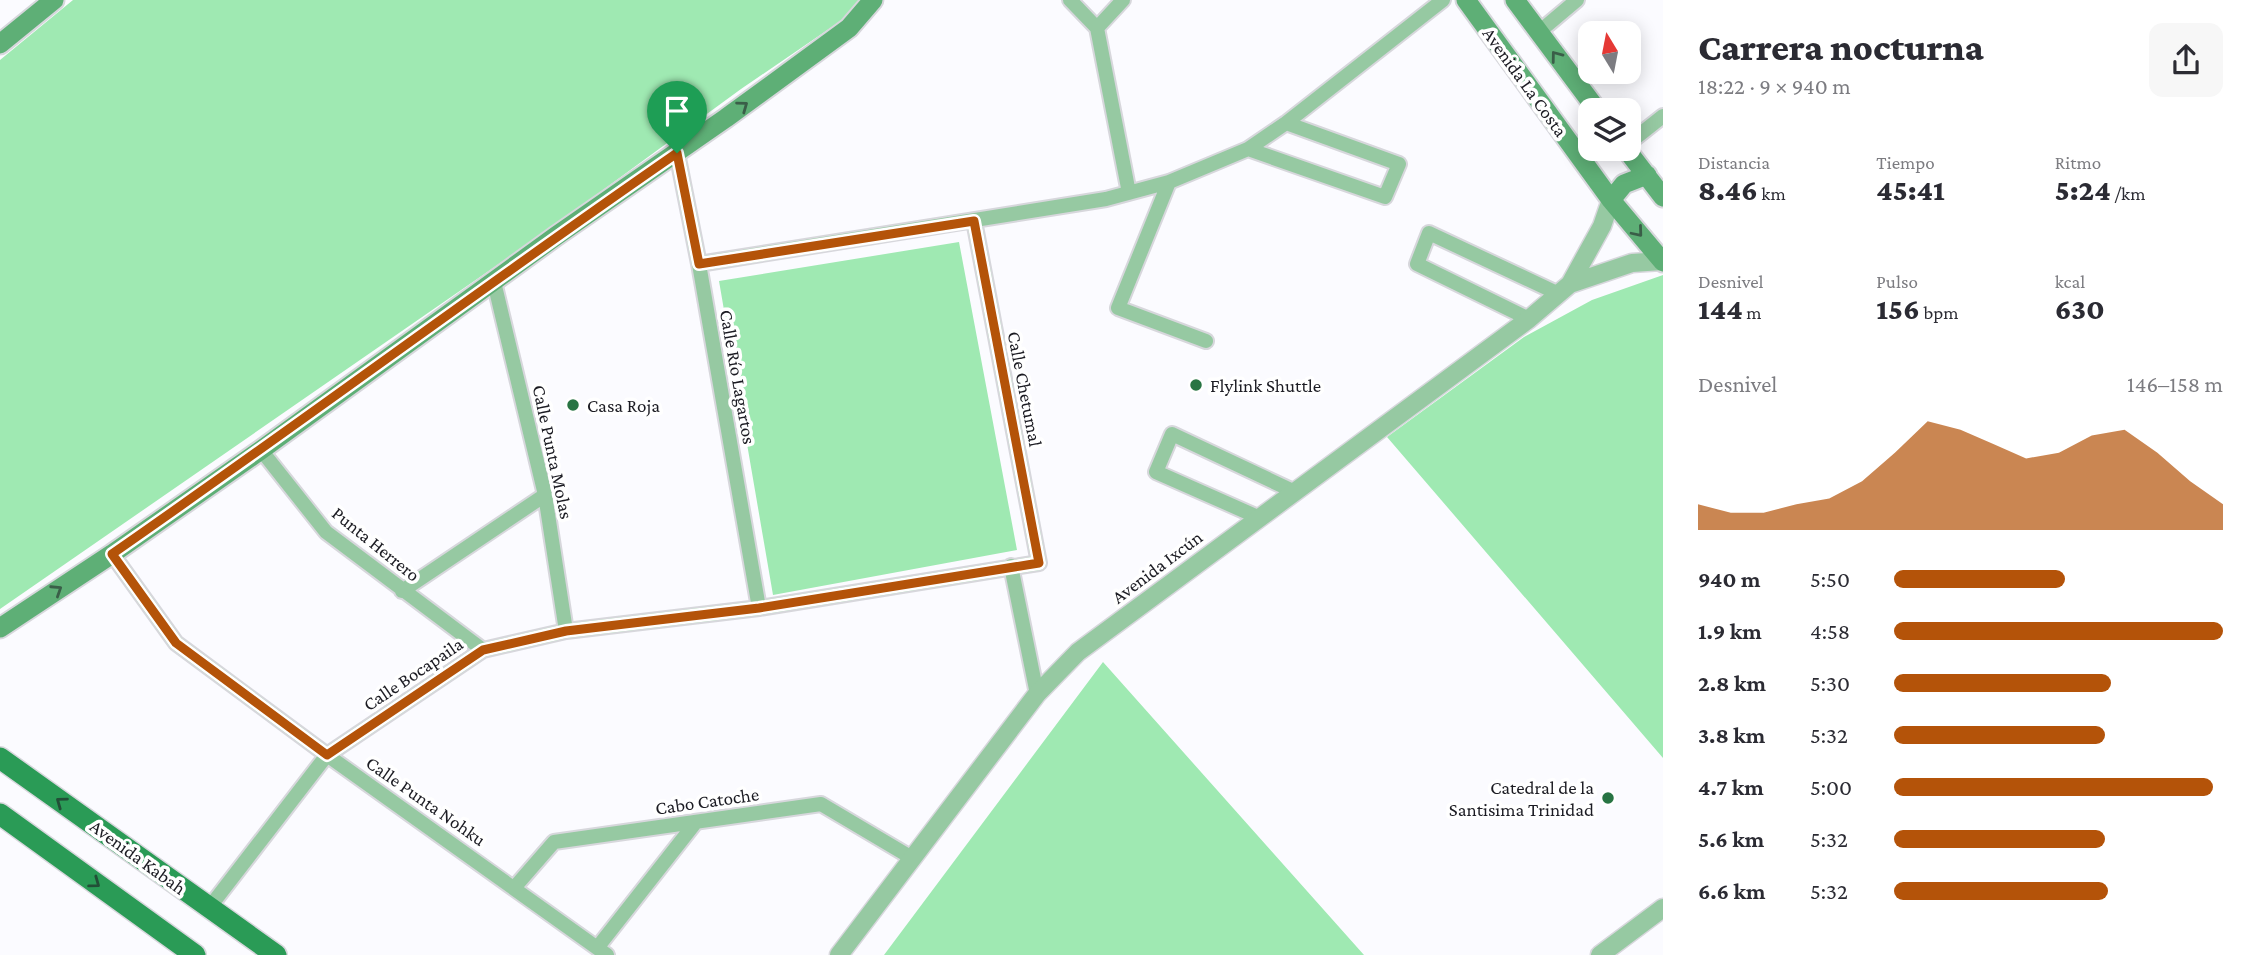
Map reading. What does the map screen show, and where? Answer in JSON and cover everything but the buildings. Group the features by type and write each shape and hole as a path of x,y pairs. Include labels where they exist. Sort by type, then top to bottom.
{"main road":[{"path":"0,628 261,450 677,153 849,28 873,0"},
{"name":"Avenida La Costa","path":"1466,0 1611,200 1663,261"},
{"name":"Avenida La Costa","path":"1515,0 1588,98"},
{"path":"0,44 47,2"},
{"path":"1636,161 1663,197"},
{"path":"1611,200 1624,184 1647,175"},
{"name":"Avenida Kabah","path":"0,758 276,955"},
{"path":"0,814 195,955"}],"street":[{"path":"1070,0 1097,28 1129,193"},
{"path":"1097,28 1123,0"},
{"path":"699,264 1107,200 1169,182 1248,149 1286,123 1443,0"},
{"path":"1539,32 1577,0"},
{"path":"1641,133 1663,116"},
{"path":"1248,149 1385,197 1399,164 1286,123"},
{"name":"Calle Río Lagartos","path":"677,153 759,608"},
{"path":"1169,182 1118,308 1206,341"},
{"name":"Avenida Ixcún","path":"1565,289 1602,226 1611,200"},
{"name":"Calle Chetumal","path":"974,221 1039,563"},
{"path":"1529,319 1418,264 1429,233 1565,289"},
{"name":"Avenida Ixcún","path":"839,955 1037,694 1078,652 1529,319 1565,289 1632,263 1663,261"},
{"name":"Calle Punta Molas","path":"494,282 545,495 566,631"},
{"path":"1260,518 1156,472 1172,434 1293,491"},
{"name":"Punta Herrero","path":"261,450 326,532 483,650"},
{"path":"402,591 545,495"},
{"name":"Calle Punta Nohku","path":"112,554 176,643 327,755 602,951"},
{"name":"Calle Bocapaila","path":"209,908 327,755 483,650 566,631 759,608 1039,563"},
{"path":"1011,566 1037,694"},
{"name":"Cabo Catoche","path":"514,888 554,842 821,804 912,858"},
{"path":"602,951 696,822"},
{"path":"1600,955 1663,908"}],"green space":[{"path":"73,0 859,0 842,20 741,89 551,228 0,609 0,60"},
{"path":"959,242 1017,550 773,595 719,281"},
{"path":"1663,275 1663,758 1387,437 1524,337 1592,300"},
{"path":"1103,662 1364,955 884,955"}],"place":[{"name":"Flylink Shuttle","path":"1196,385"},
{"name":"Casa Roja","path":"573,405"},
{"name":"Catedral de la Santisima Trinidad","path":"1608,798"}],"route":[{"path":"677,153 699,264 974,221 1039,563 759,608 566,631 483,650 327,755 176,643 112,554 261,450 556,236 677,153"}]}
